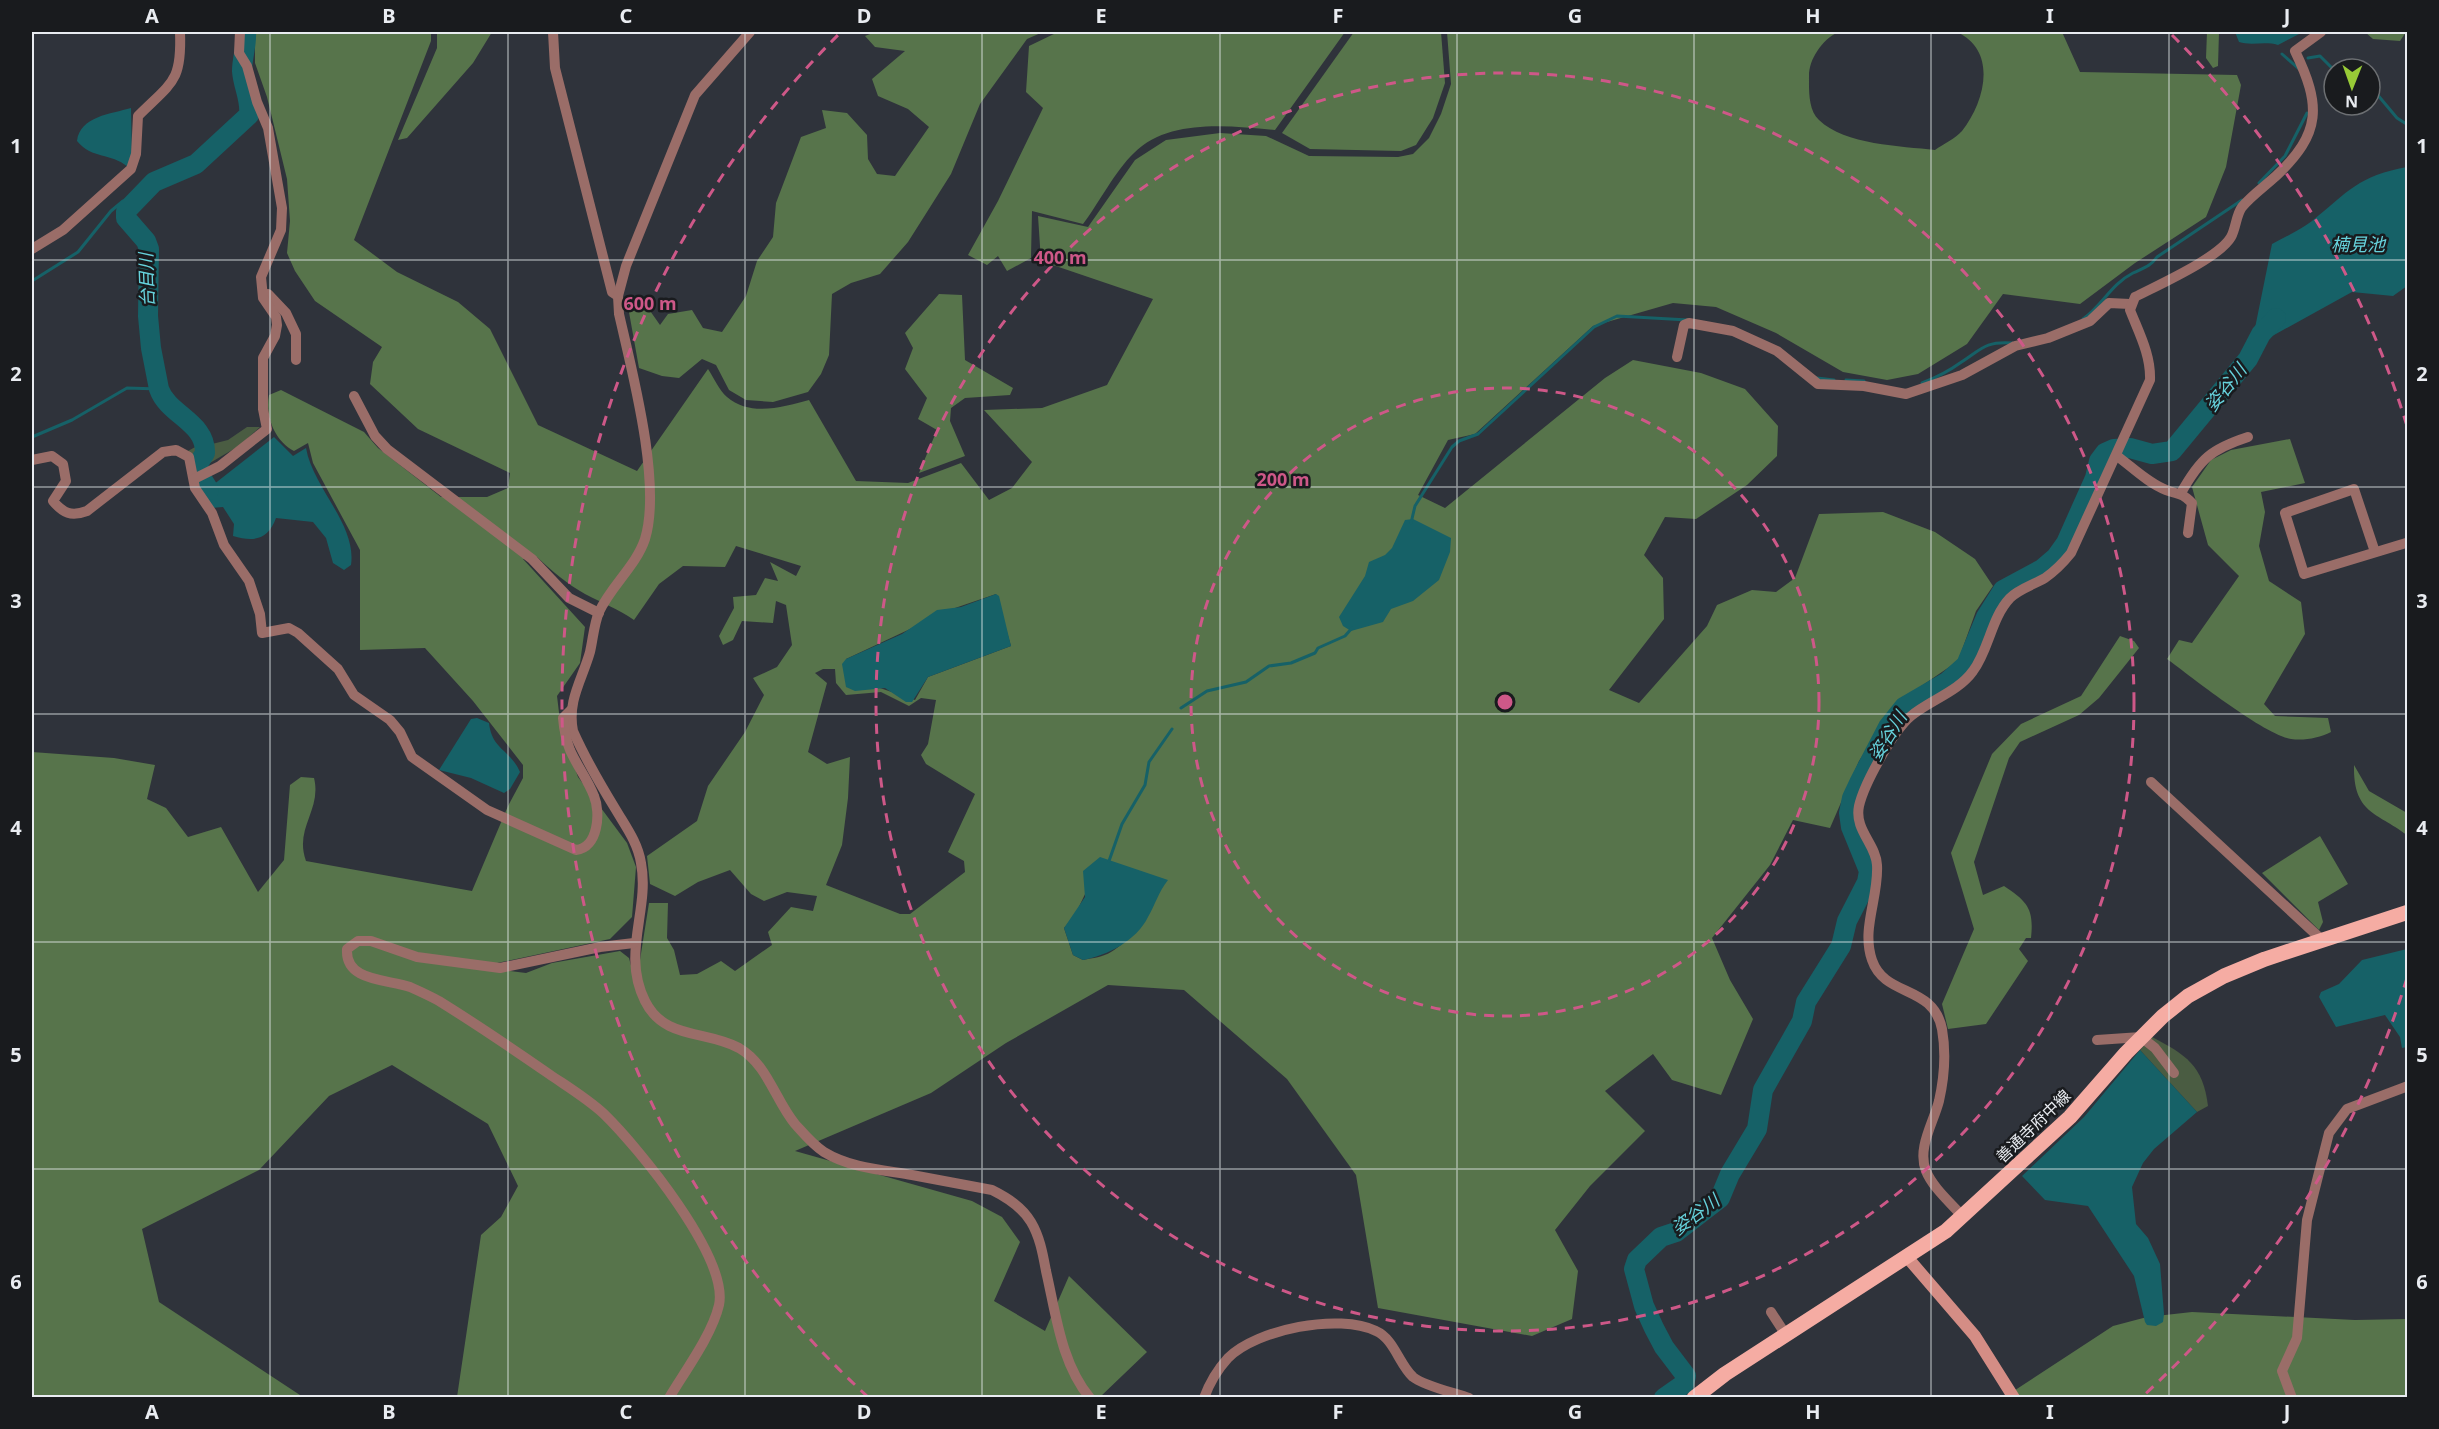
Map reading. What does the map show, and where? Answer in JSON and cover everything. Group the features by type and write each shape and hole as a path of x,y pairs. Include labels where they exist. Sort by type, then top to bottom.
{"main road":[{"name":"善通寺府中線","path":"1694,1398 1907,1257 1963,1217 2070,1118 2141,1037 2176,1005 2204,987 2243,968 2321,939 2408,912"}],"street":[{"path":"32,249 63,230 131,169 136,154 138,116 172,81 180,67 180,32"},
{"path":"194,479 220,466 267,429 263,409 263,358 278,326 276,316 263,298 261,277 281,230 281,196 270,152 268,128 244,62 240,32"},
{"path":"553,32 555,68 612,292 618,296"},
{"path":"750,32 702,84 691,103 626,266 618,296 619,314 647,460 648,526 644,541 633,561 599,613 587,660 574,691 571,710 573,730 632,837 641,859 643,890 634,943 640,988 656,1018 676,1030 738,1048 751,1058 762,1069 793,1121 811,1142 826,1153 880,1171 992,1190 1009,1198 1032,1223 1041,1248 1060,1334 1071,1366 1090,1398"},
{"path":"1963,1217 1930,1179 1924,1162 1923,1151 1939,1101 1944,1071 1939,1016 1930,1003 1878,974 1872,959 1868,944 1869,924 1877,864 1861,830 1859,807 1898,731 1911,716 1953,689 1973,671 2008,599 2055,571 2071,553 2150,380 2145,347 2130,310 2130,304 2135,297 2214,253 2230,238 2241,208 2289,164 2312,127 2314,116 2313,94 2295,51 2321,32"},
{"path":"266,264 266,291 270,299 286,313 296,334 296,360"},
{"path":"1677,357 1681,332 1684,325 1689,323 1733,331 1777,351 1818,384 1864,386 1906,394 1946,382 2014,346 2048,338 2090,321 2109,303 2130,304"},
{"path":"354,396 375,436 387,449 532,559 569,598 599,613"},
{"path":"2181,493 2196,465 2209,454 2227,444 2248,437"},
{"path":"32,460 52,456 63,464 66,481 53,501 62,511 70,514 87,511 132,474 169,449 183,452 189,457 195,489 212,513 224,545 249,581 260,614 262,633 289,628 298,633 338,669 354,695 390,720 400,732 412,757 487,810 576,850 588,846 594,839 597,810 595,797 571,751 565,733 563,718 571,710"},
{"path":"2118,454 2167,490 2181,493 2192,503 2188,533"},
{"path":"2375,552 2354,489 2285,513 2304,574 2407,544"},
{"path":"2151,782 2321,939"},
{"path":"634,943 554,956 511,968 417,957 370,941 353,943 347,949 347,959 352,969 366,977 410,987 436,1000 576,1093 603,1114 659,1179 694,1228 713,1262 719,1284 719,1306 702,1342 669,1398"},
{"path":"2097,1040 2141,1037 2155,1048 2174,1072"},
{"path":"2292,1398 2282,1371 2297,1338 2307,1220 2329,1133 2347,1109 2408,1086"},
{"path":"1907,1257 1975,1336 2014,1398"},
{"path":"1771,1312 1786,1335"},
{"path":"1204,1398 1215,1376 1229,1358 1247,1345 1276,1333 1310,1325 1350,1325 1369,1328 1385,1337 1415,1378 1469,1398"}],"green space":[{"path":"255,32 431,32 431,41 354,240 397,272 458,302 490,329 538,425 637,471 708,369 727,397 746,407 767,409 809,400 856,481 908,483 961,463 989,500 1012,488 1032,462 984,410 1042,408 1107,385 1153,299 1041,261 1038,216 1088,227 1135,160 1166,140 1220,133 1266,136 1309,156 1398,157 1413,154 1429,138 1441,114 1451,84 1447,32 1838,32 1822,45 1811,63 1809,93 1815,116 1843,135 1874,143 1935,150 1962,131 1977,106 1984,78 1983,64 1978,51 1970,41 1957,32 2062,32 2080,72 2237,75 2241,85 2226,167 2206,217 2135,263 2080,304 2003,294 1967,344 1918,374 1887,380 1843,372 1776,333 1716,307 1673,303 1593,326 1475,434 1448,440 1418,495 1445,508 1605,378 1633,360 1701,373 1745,389 1778,426 1777,456 1747,485 1696,519 1665,517 1644,555 1663,578 1664,619 1609,690 1639,703 1707,626 1717,605 1752,590 1776,592 1795,578 1819,514 1883,512 1935,532 1975,559 1993,586 1976,611 1958,661 1895,704 1859,761 1830,828 1793,820 1770,865 1712,938 1730,980 1753,1019 1721,1095 1672,1080 1653,1054 1605,1091 1645,1131 1590,1186 1555,1230 1578,1271 1572,1319 1532,1336 1378,1308 1356,1175 1287,1079 1184,990 1108,985 1006,1043 931,1093 795,1151 972,1201 1002,1217 1020,1242 994,1301 1045,1331 1069,1276 1147,1352 1100,1397 457,1397 481,1235 501,1217 518,1186 488,1124 392,1065 329,1096 259,1170 142,1229 159,1302 303,1397 32,1397 32,752 114,758 155,765 147,799 166,808 188,837 221,827 258,892 284,860 290,785 301,777 314,778 315,789 303,839 306,861 472,891 508,806 523,778 523,765 473,701 425,648 360,650 360,550 313,463 308,443 294,451 281,441 272,427 268,411 269,395 281,390 364,432 378,448 441,497 487,497 508,488 510,473 418,429 370,384 373,362 382,347 315,301 295,271 287,253 290,221 287,179 267,97 255,63","holes":["736,546 801,566 796,576 770,562 778,581 765,578 756,595 733,597 734,608 719,636 723,645 733,640 742,621 773,623 776,601 786,605 792,645 777,667 753,678 764,695 745,732 708,786 697,821 647,856 650,884 675,896 698,882 730,870 751,894 764,901 787,892 817,896 813,911 791,907 768,932 772,945 735,971 721,961 697,974 680,975 674,950 667,938 668,903 649,903 636,985 629,958 620,951 552,963 526,973 494,969 497,963 610,939 632,917 636,867 627,843 578,777 561,729 557,696 580,663 585,627 523,559 537,557 578,590 634,620 659,584 683,566 725,567","996,594 1011,646 928,677 915,700 880,688 846,659 955,608","823,669 835,669 836,683 846,695 881,692 909,706 921,698 936,700 928,744 921,755 926,764 975,794 948,852 964,861 965,872 910,914 900,914 826,885 842,845 850,757 827,764 808,752 827,683 815,673","1086,892 1155,896 1149,911 1132,935 1118,948 1098,957 1083,960 1073,955 1064,928 1075,915"]},
{"path":"437,32 492,32 473,63 407,138 398,140 437,48"},
{"path":"875,32 1043,32 1027,39 980,104 951,174 908,242 880,274 851,283 832,294 829,355 821,374 808,392 773,402 746,400 729,390 716,365 702,359 679,378 662,376 639,368 627,301 641,298 660,325 668,314 692,310 703,328 722,332 746,296 757,261 773,237 776,203 801,137 826,128 822,110 847,113 867,135 868,159 877,174 895,176 929,127 908,109 878,96 872,79 905,51 875,47 865,36"},
{"path":"1058,32 1345,32 1275,130 1201,127 1164,134 1148,142 1120,169 1083,224 1032,211 1031,258 1007,271 998,256 987,265 968,255 998,201 1043,108 1026,92 1029,46"},
{"path":"1354,32 1441,32 1445,83 1433,118 1416,145 1401,151 1310,149 1282,133"},
{"path":"2207,32 2219,32 2218,66 2213,68 2206,58"},
{"path":"2365,32 2406,32 2400,41 2373,39"},
{"path":"939,294 962,295 965,360 1013,388 1010,395 965,398 951,408 950,421 965,456 919,473 937,430 918,419 927,398 905,369 913,348 905,333"},
{"path":"247,427 260,427 239,446 196,471 188,451 206,441 208,445 228,440"},
{"path":"2290,439 2305,483 2261,492 2265,512 2259,546 2269,581 2301,602 2305,634 2264,704 2275,716 2328,718 2331,732 2301,740 2279,735 2263,727 2167,659 2179,640 2192,643 2239,576 2208,545 2192,487 2211,460 2231,450"},
{"path":"2120,636 2134,641 2139,648 2099,698 2079,715 2020,742 2009,758 1974,862 1983,895 2004,886 2028,907 2032,928 2031,938 2026,938 2019,949 2028,961 1986,1024 1948,1029 1942,1004 1974,929 1951,853 1992,754 2021,724 2081,696"},
{"path":"2354,765 2369,791 2407,813 2407,835 2376,815 2362,802 2355,781"},
{"path":"2320,836 2348,884 2318,902 2323,922 2319,930 2262,873"},
{"path":"2152,1037 2191,1063 2202,1080 2208,1106 2197,1112 2140,1050"},
{"path":"2192,1312 2355,1320 2407,1319 2407,1397 2003,1398 2113,1326 2147,1317"}],"water":[{"path":"2235,32 2303,32 2278,45 2239,42"},
{"path":"131,108 132,156 128,167 115,159 89,151 77,141 79,133 90,121 106,114"},
{"name":"楠見池","path":"2407,167 2407,286 2393,296 2352,292 2265,340 2254,333 2272,244 2307,224 2365,180"},
{"path":"274,437 293,456 306,448 317,478 347,535 351,550 351,565 344,570 333,563 326,538 313,522 276,518 264,535 247,539 233,536 234,524 223,507 211,508 204,492"},
{"path":"1413,519 1451,538 1450,552 1439,580 1413,601 1391,609 1383,622 1351,631 1343,626 1339,617 1365,576 1369,562 1385,555 1392,548 1405,520"},
{"path":"996,594 999,596 1011,646 928,677 912,702 906,702 885,688 855,691 846,687 842,664 846,659 902,634 937,610 961,607"},
{"path":"477,718 489,723 497,744 516,764 520,772 510,789 504,793 471,778 439,770 471,719"},
{"path":"1100,857 1168,880 1143,926 1129,940 1102,955 1083,960 1073,955 1064,928 1085,897 1083,871"},
{"path":"2407,949 2407,1047 2402,1048 2400,1037 2385,1015 2336,1027 2319,997 2321,992 2339,984 2362,960"},
{"path":"2140,1050 2197,1112 2154,1149 2143,1163 2132,1187 2136,1224 2148,1238 2160,1264 2164,1314 2163,1322 2156,1326 2147,1325 2145,1322 2134,1276 2088,1206 2045,1200 2022,1176 2084,1117"}],"waterway":[{"name":"台目川","path":"198,470 198,464 205,453 204,442 193,426 170,406 159,389 151,348 148,316 149,249 146,241 126,218 126,211 154,182 196,164 249,115 242,71 246,32"},
{"path":"2282,54 2299,69"},
{"path":"2308,58 2320,56 2322,58"},
{"path":"2382,100 2397,118 2408,125"},
{"path":"2259,183 2285,156 2307,113"},
{"path":"2083,319 2125,278 2149,265 2157,257 2242,200"},
{"path":"32,281 78,252 111,211 123,201 135,202"},
{"path":"1411,523 1415,506 1452,447 1459,441 1478,434 1594,327 1617,316 1688,320"},
{"name":"姿谷川","path":"1664,1398 1684,1384 1686,1376 1664,1347 1644,1306 1634,1269 1637,1260 1661,1237 1676,1232 1720,1198 1730,1174 1757,1129 1763,1090 1802,1021 1806,1002 1841,946 1847,921 1867,882 1869,871 1851,827 1849,813 1852,798 1888,727 1904,707 1947,682 1966,665 1986,617 2003,590 2042,569 2056,557 2066,543 2095,478 2099,461 2105,453 2114,449 2130,448 2152,454 2172,451 2248,359 2261,334 2276,318"},
{"path":"1922,383 1947,372 1983,347 1995,343 2012,343"},
{"path":"1817,378 1834,380"},
{"path":"1846,380 1864,381"},
{"path":"32,437 72,420 127,388 159,389"},
{"path":"204,482 209,490"},
{"path":"1181,708 1207,691 1246,682 1269,666 1291,663 1315,653 1318,648 1345,636 1352,628"},
{"path":"1109,861 1122,824 1145,785 1149,762 1172,729"}]}
